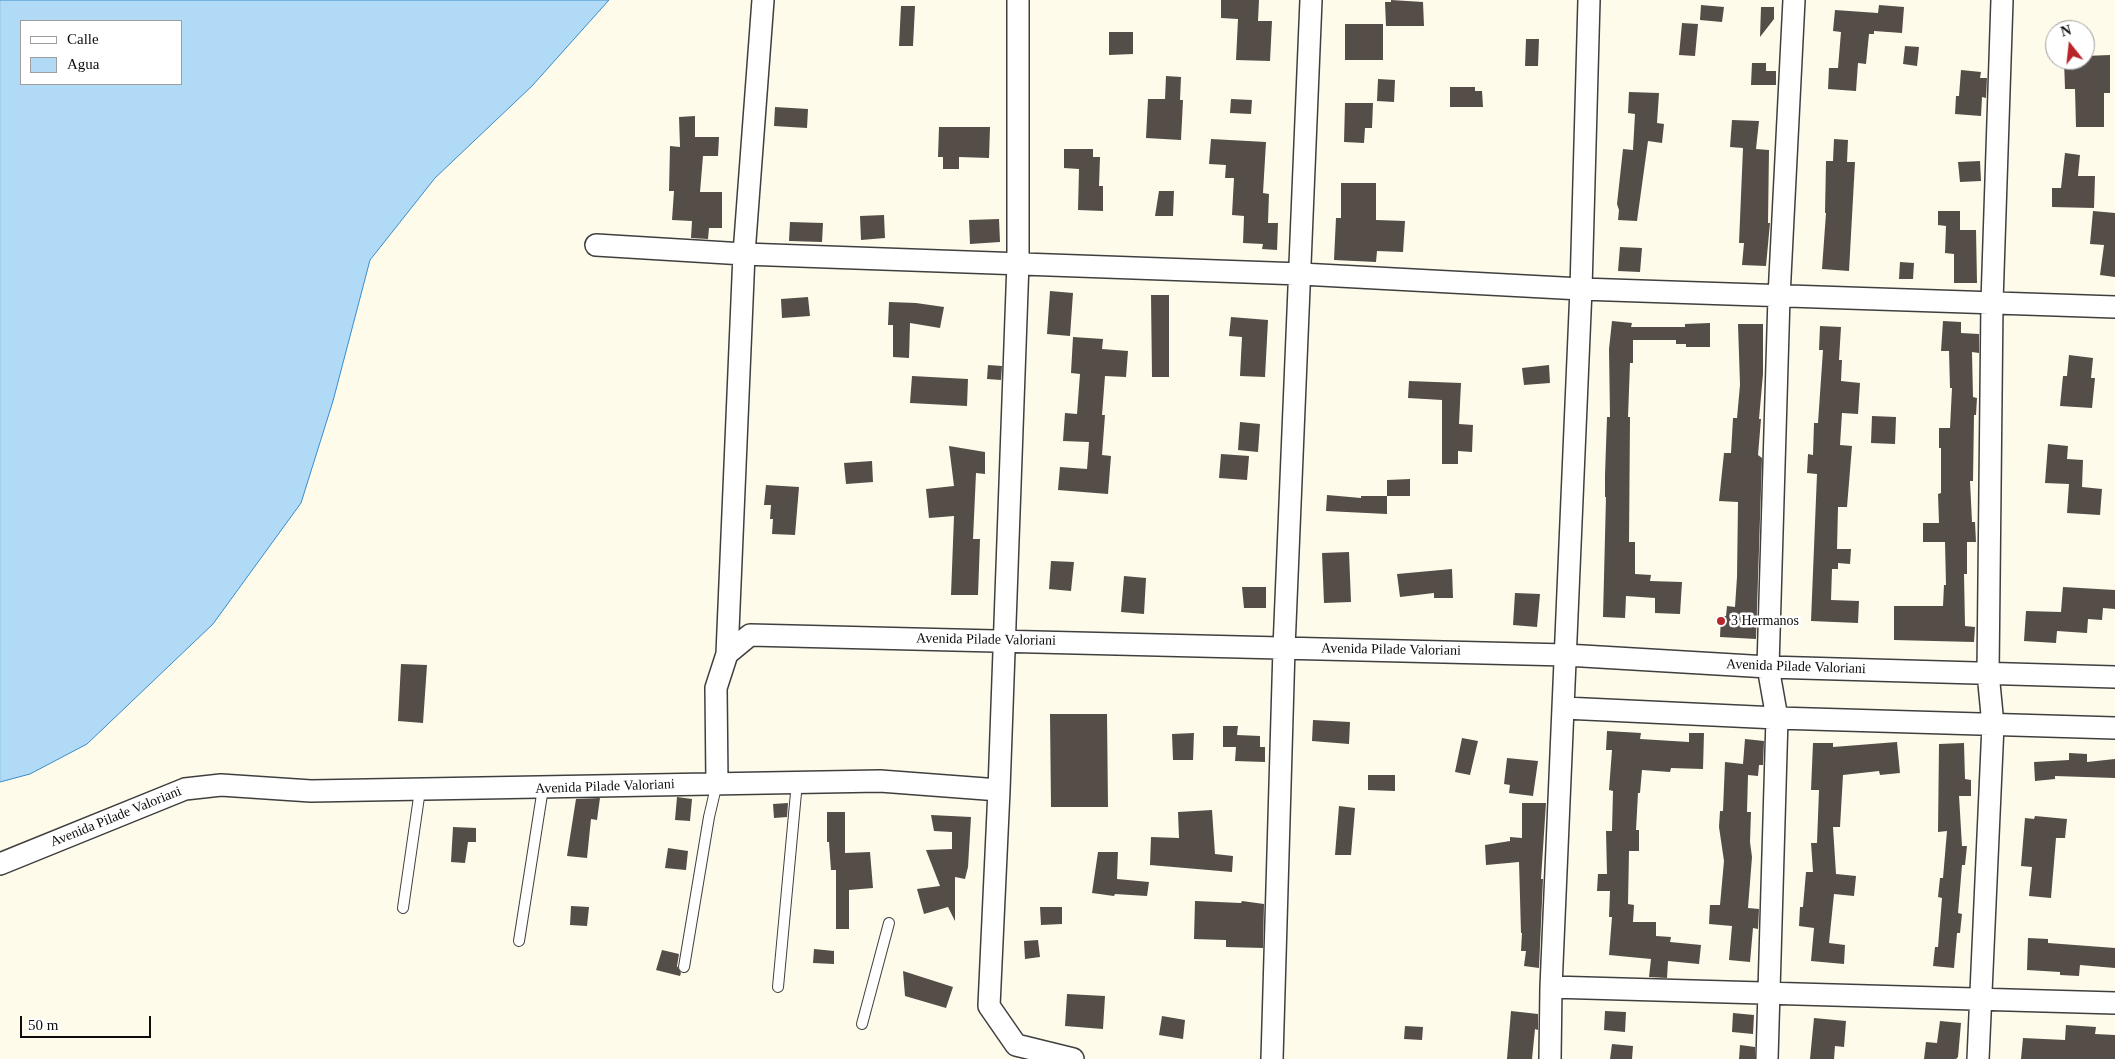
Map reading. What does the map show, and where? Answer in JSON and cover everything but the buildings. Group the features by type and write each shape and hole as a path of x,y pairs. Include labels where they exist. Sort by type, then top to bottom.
{"street":[{"path":"717,783 716,688 726,654 744,254 763,0"},
{"path":"1018,0 1018,262 999,790 989,1006 1016,1044 1072,1059"},
{"path":"1272,1059 1284,648 1311,0"},
{"path":"1550,1059 1551,987 1581,289 1589,0"},
{"path":"1767,1059 1777,718 1768,667 1779,297 1794,0"},
{"path":"1978,1059 1979,998 1993,725 1988,673 1992,302 2002,0"},
{"path":"596,245 744,254 1018,262 1301,274 1581,289 2115,307"},
{"name":"Avenida Pilade Valoriani","path":"726,654 750,635 1566,654 1768,667 2115,677"},
{"path":"1564,708 1777,718 2115,728"},
{"name":"Avenida Pilade Valoriani","path":"0,864 185,789 221,785 311,791 880,781 999,790"},
{"path":"1551,987 2115,1002"}],"lane":[{"path":"778,987 797,782"},
{"path":"684,968 709,817 717,783"},
{"path":"519,942 543,788"},
{"path":"403,908 420,790"},
{"path":"862,1024 889,923"}],"water":[{"path":"0,0 609,0 532,86 435,178 370,260 333,401 301,503 213,624 87,744 30,774 0,782"}],"place":[{"name":"3 Hermanos","path":"1721,621"}]}
